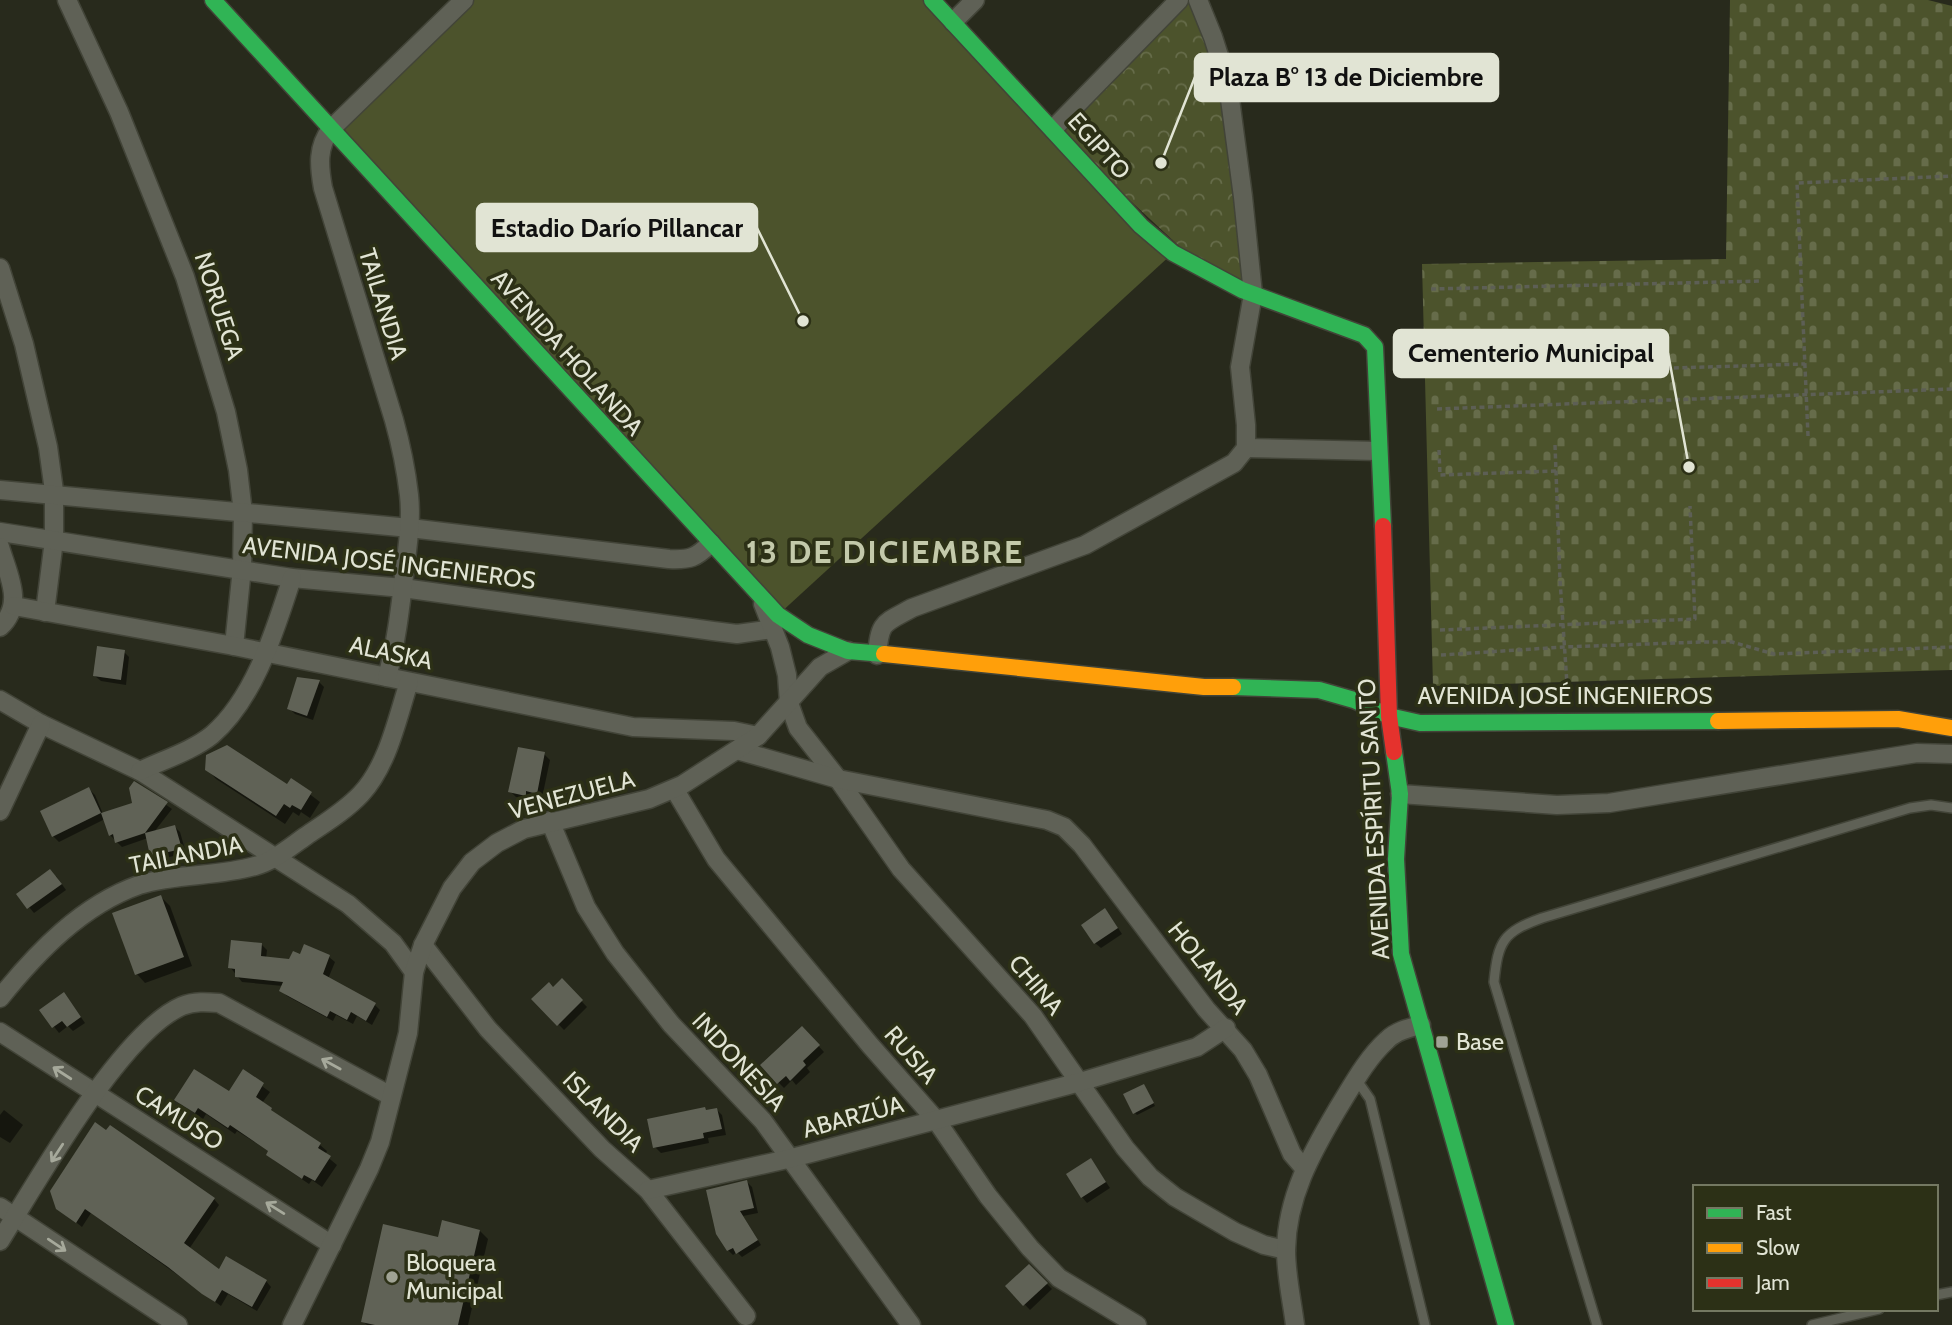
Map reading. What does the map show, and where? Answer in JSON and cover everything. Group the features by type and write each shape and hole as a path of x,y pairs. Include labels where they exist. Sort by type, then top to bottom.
{"street":[{"name":"NORUEGA","path":"67,0 119,112 185,277 226,412 238,470 243,513 242,568 234,646"},
{"name":"AVENIDA HOLANDA","path":"213,0 778,615 808,635 848,651"},
{"name":"TAILANDIA","path":"387,677 395,646 410,528 404,457 323,188 319,167 320,152 331,129 464,0"},
{"name":"EGIPTO","path":"932,0 1141,226 1173,253 1253,294"},
{"path":"953,22 975,0"},
{"path":"1053,128 1179,0"},
{"path":"877,654 880,630 889,621 912,608 1085,545 1234,463 1246,448 1240,367 1253,294 1243,197 1228,84 1198,0"},
{"path":"0,268 24,344 48,447 54,495 54,540 45,612"},
{"name":"AVENIDA ESPÍRITU SANTO","path":"1253,294 1364,335 1375,347 1389,716 1400,794 1396,859 1401,954 1506,1325"},
{"path":"1246,448 1378,451"},
{"path":"0,490 410,528 669,559 684,560 698,556 710,542"},
{"name":"AVENIDA JOSÉ INGENIEROS","path":"0,532 292,578 403,588 713,631 737,634 773,629"},
{"path":"0,547 14,606 10,616 0,627"},
{"path":"140,771 211,736 229,717 243,698 266,652 292,578"},
{"name":"CHINA","path":"759,595 787,675 789,703 798,728 838,779 901,869 1033,1016 1125,1148 1150,1177 1175,1197 1235,1232 1264,1245 1286,1250"},
{"name":"ALASKA","path":"14,606 266,652 633,727 734,731 758,736"},
{"name":"AVENIDA JOSÉ INGENIEROS","path":"848,651 1204,687 1319,690 1354,700 1389,716 1420,723 1898,719 1952,728"},
{"name":"VENEZUELA","path":"292,1325 380,1142 408,1033 414,971 423,945 452,888 472,862 497,843 524,829 649,799 675,790 758,736 820,667 848,651"},
{"name":"TAILANDIA","path":"0,998 38,954 82,916 108,899 168,878 258,865 275,857 338,814 362,793 378,768 410,682"},
{"path":"0,699 41,724 140,771 348,904 393,943 414,971"},
{"path":"0,811 41,724"},
{"path":"737,750 838,779"},
{"path":"1400,794 1558,805 1609,803 1917,753 1952,754"},
{"name":"HOLANDA","path":"838,779 1047,820 1064,827 1082,845 1190,988 1226,1028 1258,1075 1288,1147 1304,1168"},
{"name":"RUSIA","path":"675,790 716,859 870,1045 936,1120 988,1196 1030,1248 1059,1278 1137,1325"},
{"name":"INDONESIA","path":"550,821 586,907 615,953 671,1024 763,1121 911,1325"},
{"name":"ISLANDIA","path":"423,945 488,1029 602,1149 648,1189 746,1315"},
{"path":"0,1241 8,1212 94,1094 131,1048 158,1022 182,1006 198,1002 219,1003 391,1096"},
{"path":"1295,1325 1286,1250 1296,1188 1304,1168 1356,1079 1388,1038 1397,1032 1421,1025"},
{"name":"ABARZÚA","path":"648,1189 792,1158 1080,1082 1197,1047 1226,1028"},
{"name":"CAMUSO","path":"0,1032 332,1245"},
{"path":"8,1212 178,1325"}],"lane":[{"path":"1597,1325 1494,982 1496,958 1504,940 1518,926 1542,918 1884,816 1931,805 1952,808"},
{"path":"1356,1079 1370,1099 1425,1325"},
{"path":"1812,1325 1870,1311"}],"path":[{"path":"1808,436 1797,183 1952,176"},
{"path":"1431,289 1762,281"},
{"path":"1436,375 1805,363"},
{"path":"1437,409 1952,389"},
{"path":"1555,445 1570,722"},
{"path":"1439,450 1440,475 1556,471"},
{"path":"1440,630 1695,619 1690,506"},
{"path":"1441,655 1564,647 1732,642 1774,654 1952,647"}],"green space":[{"path":"464,0 932,0 1173,253 778,615 331,129"},
{"path":"1179,0 1198,0 1213,37 1253,294 1207,272 1053,129"},
{"path":"1730,0 1928,0 1952,6 1952,670 1433,686 1422,264 1726,259"}],"building":[{"path":"97,646 125,650 121,680 93,676"},
{"path":"297,677 320,680 307,716 287,709"},
{"path":"227,745 287,784 291,778 312,792 301,810 284,804 276,816 205,770 206,755"},
{"path":"518,747 545,752 537,794 526,791 526,796 508,792"},
{"path":"134,781 168,802 145,833 115,843 113,834 109,836 101,813 132,803 129,788"},
{"path":"89,787 101,813 52,837 40,811"},
{"path":"175,825 182,849 150,856 145,833"},
{"path":"50,869 62,884 27,909 16,894"},
{"path":"161,895 184,957 135,975 112,913"},
{"path":"1105,908 1118,928 1094,944 1081,925"},
{"path":"231,940 262,943 261,956 289,959 293,951 300,954 304,944 330,955 323,974 376,1003 366,1021 351,1012 347,1020 330,1011 327,1017 279,991 283,982 235,977 235,969 228,968"},
{"path":"562,978 583,1000 557,1026 531,999 549,982 553,987"},
{"path":"64,992 81,1017 67,1027 62,1021 52,1028 39,1010"},
{"path":"802,1026 820,1045 803,1061 806,1065 790,1081 786,1076 777,1084 760,1065"},
{"path":"194,1069 229,1091 243,1069 264,1083 256,1097 321,1143 318,1148 331,1156 315,1181 304,1175 302,1179 266,1155 268,1151 230,1125 228,1128 198,1108 195,1113 174,1100"},
{"path":"1144,1084 1154,1103 1133,1114 1123,1094"},
{"path":"705,1107 706,1110 717,1108 722,1129 703,1133 704,1138 653,1148 647,1119"},
{"path":"95,1122 106,1130 110,1125 215,1198 184,1243 219,1269 226,1256 267,1280 252,1307 222,1290 215,1302 85,1209 76,1223 56,1209 50,1191"},
{"path":"1091,1158 1106,1182 1081,1198 1066,1174"},
{"path":"747,1180 754,1208 740,1211 758,1240 736,1254 733,1248 727,1251 716,1234 706,1190"},
{"path":"442,1220 480,1230 458,1325 375,1325 361,1322 383,1224 438,1237"},
{"path":"1029,1264 1048,1283 1023,1306 1005,1286"}],"traffic: fast":[{"path":"213,0 778,615 808,635 848,651 884,654"},
{"path":"932,0 1141,226 1173,253 1242,290 1364,335 1375,347 1383,526"},
{"path":"1233,687 1319,690 1354,700 1389,716 1420,723 1718,721"},
{"path":"1394,752 1400,794 1396,859 1401,954 1506,1325"}],"traffic: slow":[{"path":"884,654 1204,687 1233,687"},
{"path":"1718,721 1898,719 1952,728"}],"traffic: jam":[{"path":"1383,526 1389,716 1394,752"}],"place":[{"name":"Plaza B° 13 de Diciembre","path":"1161,163"},
{"name":"Estadio Darío Pillancar","path":"803,321"},
{"name":"Cementerio Municipal","path":"1689,467"},
{"name":"Base","path":"1442,1042"},
{"name":"Bloquera Municipal","path":"392,1277"}],"district":[{"name":"13 DE DICIEMBRE","path":"885,552"}]}
